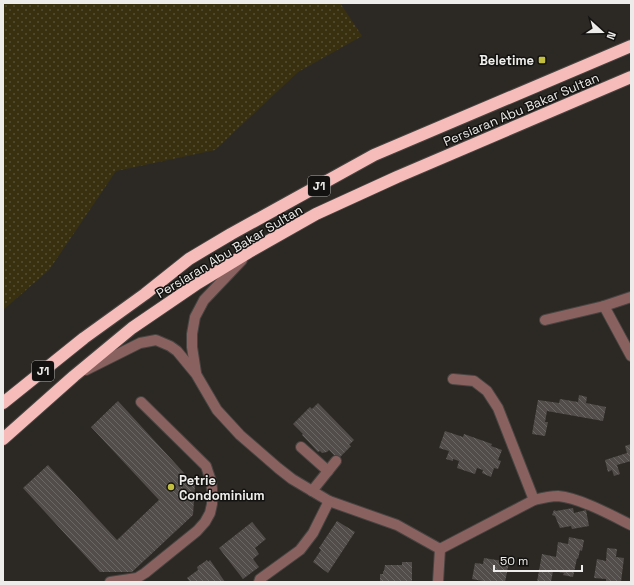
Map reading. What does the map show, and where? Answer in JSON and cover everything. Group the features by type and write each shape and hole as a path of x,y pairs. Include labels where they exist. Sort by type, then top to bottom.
{"highway":[{"name":"Persiaran Abu Bakar Sultan","path":"3,404 84,338 145,294 188,259 231,234 374,155 631,46"},
{"name":"Persiaran Abu Bakar Sultan","path":"3,439 74,376 132,328 198,283 249,252 316,214 397,177 631,77"}],"street":[{"path":"196,374 192,348 192,334 195,317 204,300 249,252"},
{"path":"545,320 604,306 631,297"},
{"path":"604,306 631,356"},
{"path":"74,376 140,343 156,340 170,346 177,351 196,374 217,410 240,435 292,479 329,501 397,525 440,549"},
{"path":"453,379 474,381 487,390 498,408 534,500"},
{"path":"110,582 137,578 145,573 197,531 205,522 210,513 212,504 211,481 206,466 141,402"},
{"path":"301,447 328,471"},
{"path":"312,491 336,461"},
{"path":"440,549 534,500 547,496 569,498 631,525"},
{"path":"258,582 300,550 313,534 329,501"},
{"path":"438,582 440,549"}],"sand":[{"path":"3,3 340,3 362,36 298,72 215,150 116,171 49,270 3,310"}],"building":[{"path":"579,395 587,397 586,403 606,407 603,421 547,411 545,422 548,422 545,436 532,434 538,400 559,403 560,399 578,402"},
{"name":"Petrie Condominium","path":"118,401 195,485 193,515 132,572 100,572 23,488 48,465 117,540 159,500 91,427"},
{"path":"318,403 354,440 349,445 351,446 338,459 329,450 322,453 320,451 318,452 293,424 310,407 312,409"},
{"path":"445,431 463,437 464,434 492,444 491,446 502,450 498,460 501,461 498,469 494,468 491,477 482,473 483,470 477,468 475,474 457,468 459,461 446,459 449,451 439,448"},
{"path":"631,444 631,461 617,465 620,474 614,476 612,470 608,472 605,460 627,453 625,446"},
{"path":"573,508 574,513 586,510 589,526 572,529 571,526 560,528 555,516 552,515 554,510 556,511"},
{"path":"337,521 355,532 328,573 313,562 321,550 319,548"},
{"path":"252,522 266,539 255,548 259,554 253,559 259,567 243,579 219,548"},
{"path":"569,537 584,540 582,551 580,550 578,559 577,558 573,577 563,575 564,573 553,571 551,582 537,582 542,554 556,557 558,542 568,544"},
{"path":"607,548 617,549 616,557 624,558 621,582 606,582 606,579 594,578 597,559 606,561"},
{"path":"484,558 509,562 505,582 488,582 472,579 475,563 483,564"},
{"path":"207,560 208,562 210,560 225,582 190,582 187,578 198,570 197,567"},
{"path":"402,562 412,562 412,582 380,582 380,574 383,574 385,565 402,565"}],"place":[{"name":"Beletime","path":"542,60"},
{"name":"Petrie Condominium","path":"171,487"}]}
